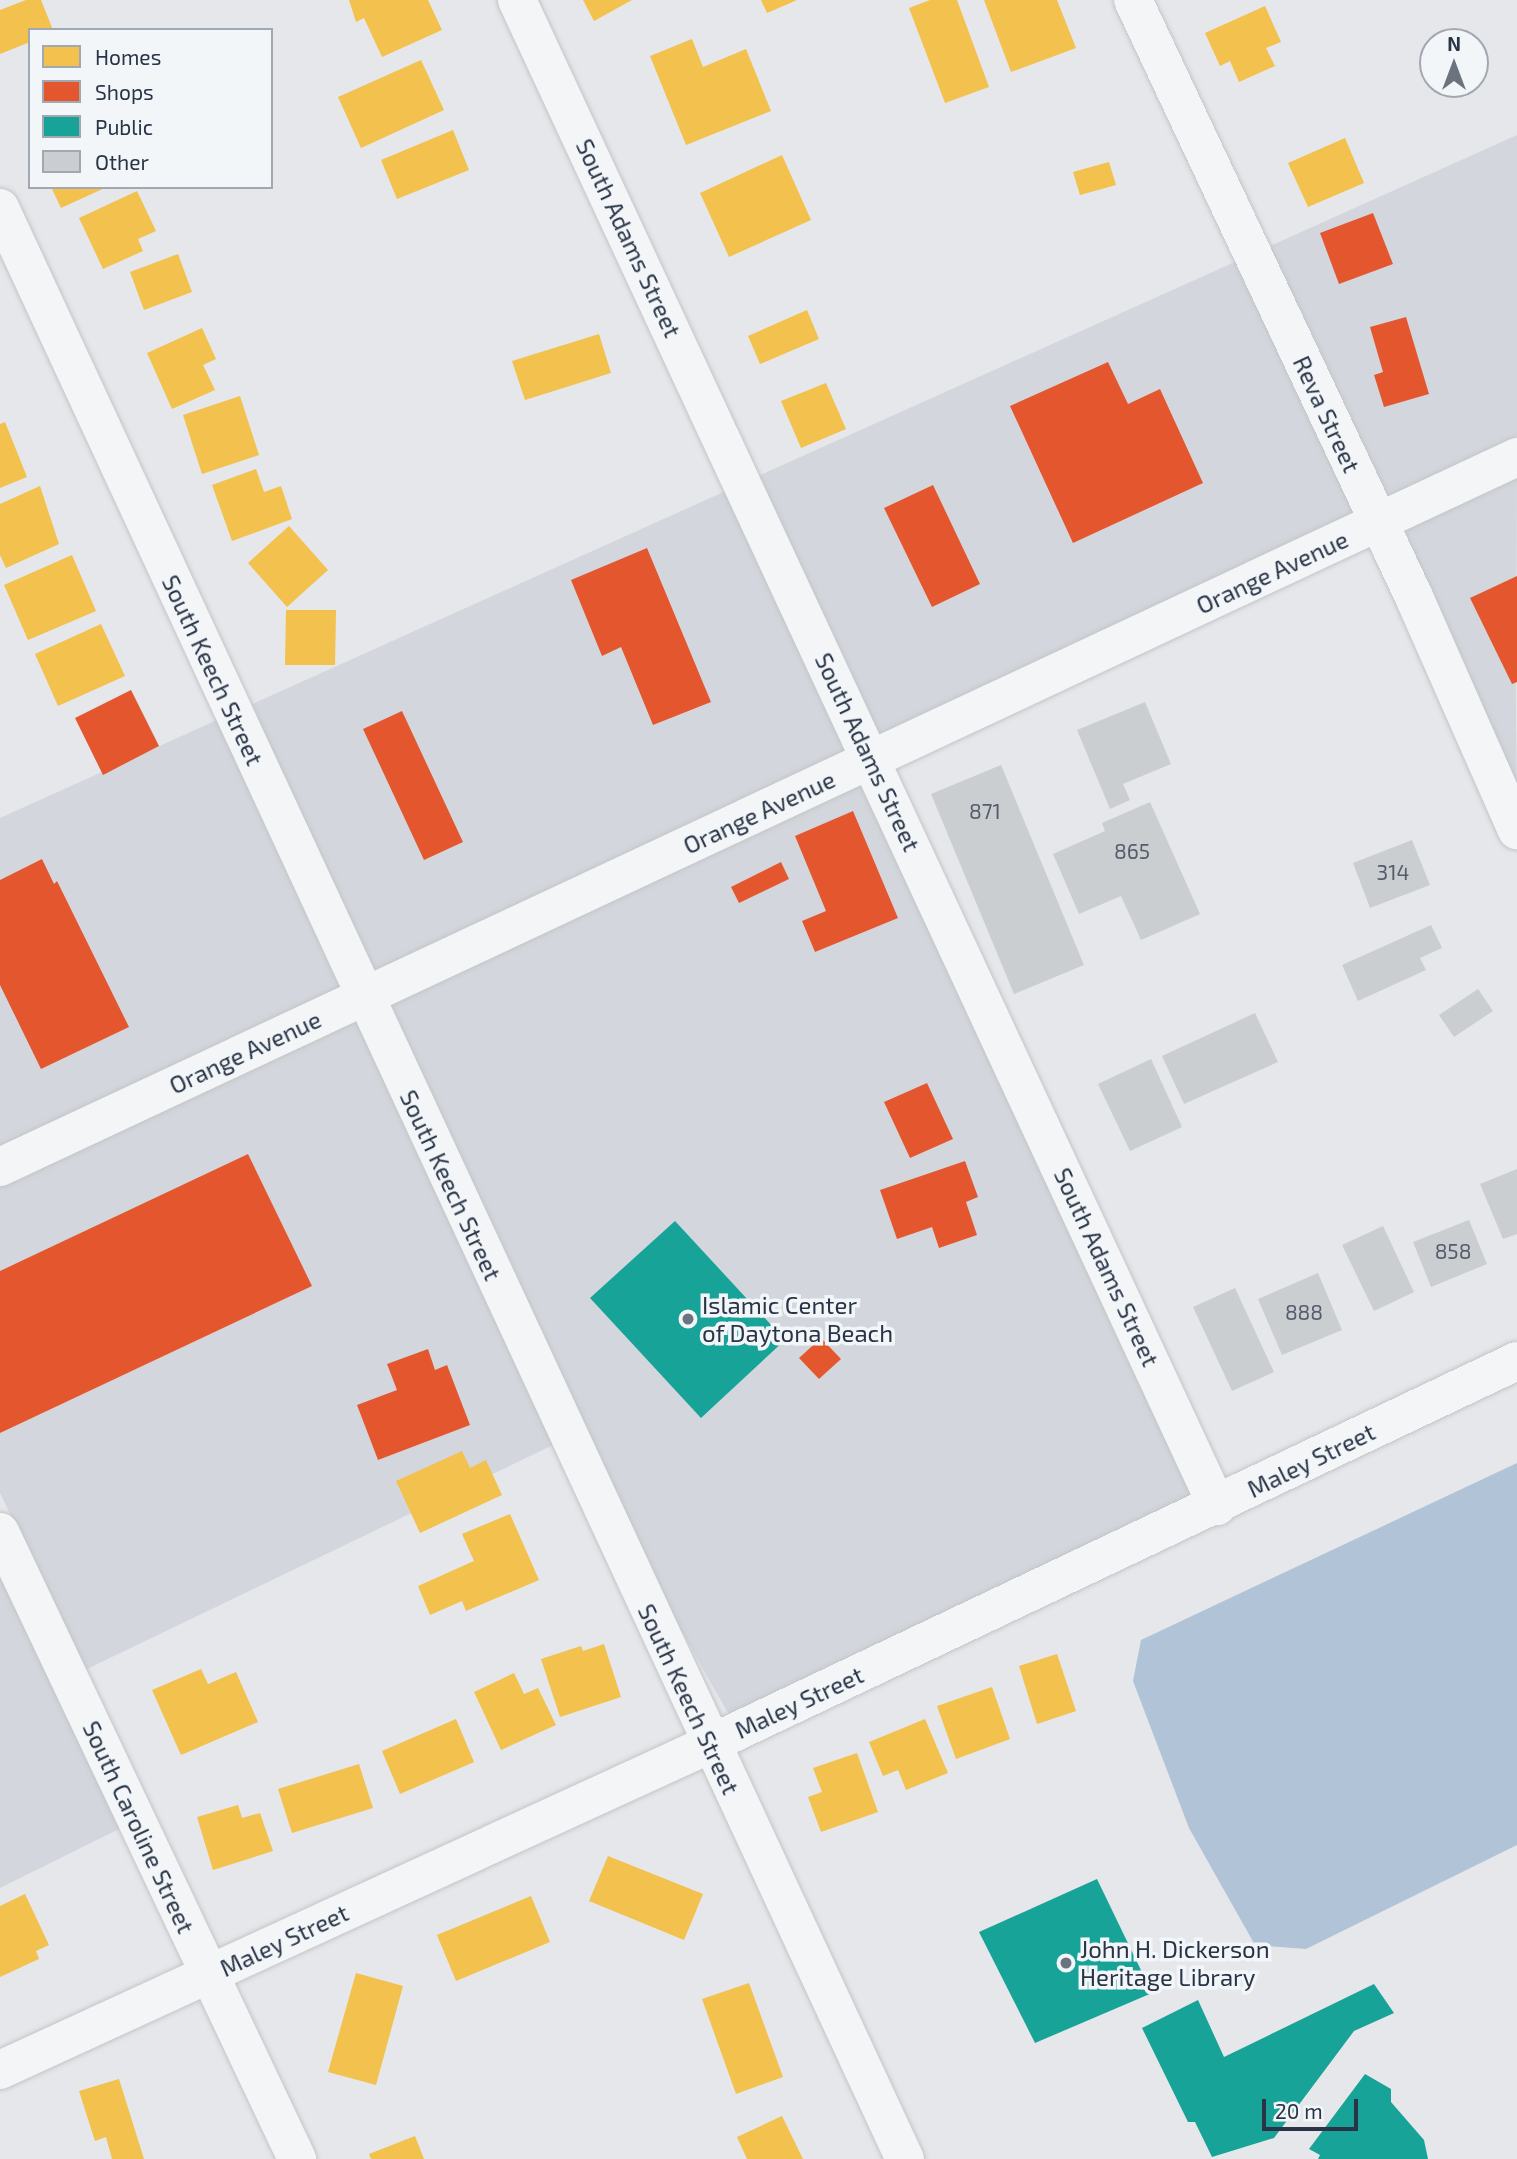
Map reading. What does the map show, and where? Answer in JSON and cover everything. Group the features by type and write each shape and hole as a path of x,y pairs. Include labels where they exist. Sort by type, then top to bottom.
{"street":[{"name":"South Adams Street","path":"517,0 1217,1506"},
{"name":"Reva Street","path":"1133,0 1377,522 1517,830"},
{"name":"South Keech Street","path":"0,208 363,997 905,2159"},
{"name":"Orange Avenue","path":"0,1167 1517,457"},
{"name":"Maley Street","path":"0,2070 710,1744 1217,1506 1517,1361"},
{"name":"South Caroline Street","path":"0,1532 297,2159"}],"shaded area":[{"path":"1517,135 1517,436 1385,498 1268,247"},
{"path":"1237,261 1354,513 880,735 758,476"},
{"path":"1517,477 1516,722 1517,789 1400,531"},
{"path":"728,490 849,750 371,973 248,706"},
{"path":"217,720 340,988 0,1147 0,818"},
{"path":"864,783 1194,1496 729,1715 650,1575 386,1006"},
{"path":"356,1021 553,1445 85,1670 95,1694 0,1493 0,1187"},
{"path":"0,1572 121,1828 0,1888"}],"water":[{"path":"1517,1463 1517,1845 1306,1949 1255,1945 1189,1828 1133,1681 1141,1640"}],"building: Homes":[{"path":"26,0 41,0 52,28 28,28 28,43 0,54 0,10"},
{"path":"349,0 428,0 442,30 382,57 364,18 356,22"},
{"path":"583,0 632,0 594,21"},
{"path":"761,0 797,0 767,13"},
{"path":"930,0 957,0 989,87 945,103 909,8"},
{"path":"984,0 1057,0 1076,48 1011,72"},
{"path":"1265,6 1281,42 1266,48 1275,66 1239,82 1230,61 1220,66 1205,33"},
{"path":"692,39 703,67 746,49 771,111 686,145 650,56"},
{"path":"421,60 444,110 361,148 338,97"},
{"path":"453,130 469,170 397,199 381,160"},
{"path":"1345,138 1364,183 1308,207 1288,163"},
{"path":"782,155 811,220 729,257 700,193"},
{"path":"1109,162 1116,185 1080,195 1073,172"},
{"path":"52,189 103,189 61,208"},
{"path":"137,191 156,231 138,239 143,251 103,269 79,218"},
{"path":"178,254 192,292 144,310 130,272"},
{"path":"807,310 819,339 760,364 748,336"},
{"path":"202,328 216,359 203,365 215,390 172,409 147,353"},
{"path":"599,334 611,373 525,400 512,361"},
{"path":"826,383 846,429 801,448 781,401"},
{"path":"240,396 259,455 202,474 183,415"},
{"path":"5,422 27,477 0,488 0,424"},
{"path":"256,469 264,492 281,486 292,519 232,541 212,485"},
{"path":"40,486 59,544 6,568 0,555 0,504"},
{"path":"289,526 328,570 287,607 248,563"},
{"path":"72,555 96,611 28,640 4,585"},
{"path":"286,610 336,610 335,665 285,665"},
{"path":"101,624 125,676 58,706 35,654"},
{"path":"462,1451 470,1468 486,1460 502,1495 420,1533 396,1481"},
{"path":"510,1514 539,1580 466,1611 462,1601 430,1615 418,1586 474,1561 462,1534"},
{"path":"604,1644 621,1697 560,1717 541,1659 581,1646 583,1651"},
{"path":"1057,1654 1076,1711 1037,1724 1019,1666"},
{"path":"201,1669 208,1684 236,1672 258,1722 181,1755 152,1690"},
{"path":"514,1673 524,1694 538,1688 556,1725 501,1750 474,1692"},
{"path":"992,1687 1010,1739 956,1759 937,1706"},
{"path":"456,1719 474,1762 400,1794 382,1751"},
{"path":"925,1719 948,1773 906,1790 898,1770 883,1776 869,1742"},
{"path":"857,1753 878,1812 821,1832 808,1797 822,1792 813,1768"},
{"path":"359,1764 373,1808 292,1833 278,1789"},
{"path":"238,1805 242,1818 260,1813 273,1851 213,1870 197,1817"},
{"path":"608,1856 703,1894 684,1940 589,1901"},
{"path":"25,1894 49,1945 36,1951 39,1959 0,1977 0,1906"},
{"path":"531,1896 550,1942 456,1981 437,1935"},
{"path":"356,1973 403,1986 376,2085 328,2072"},
{"path":"749,1983 783,2077 736,2094 702,1999"},
{"path":"119,2079 144,2159 112,2159 106,2137 95,2141 79,2091"},
{"path":"782,2116 803,2159 747,2159 737,2137"},
{"path":"415,2136 424,2159 371,2159 369,2154"}],"building: Shops":[{"path":"1373,213 1393,264 1339,284 1320,233"},
{"path":"1406,317 1429,394 1384,407 1374,375 1383,372 1370,327"},
{"path":"1108,362 1128,404 1160,389 1203,483 1073,543 1010,406"},
{"path":"933,485 980,584 932,607 884,508"},
{"path":"647,548 711,702 653,725 621,647 602,656 571,580"},
{"path":"1517,576 1517,682 1512,684 1470,598"},
{"path":"131,690 159,746 103,775 75,718"},
{"path":"402,711 463,842 424,860 363,729"},
{"path":"853,811 898,918 815,952 802,921 826,911 795,836"},
{"path":"42,859 54,884 57,881 129,1027 41,1069 0,985 0,880"},
{"path":"781,862 789,879 739,903 731,887"},
{"path":"927,1083 953,1139 910,1158 884,1102"},
{"path":"248,1154 312,1286 0,1433 0,1271"},
{"path":"965,1161 978,1197 966,1202 977,1235 939,1248 932,1227 897,1239 880,1190"},
{"path":"821,1338 841,1359 819,1379 799,1358"},
{"path":"428,1349 435,1370 447,1365 470,1425 378,1460 357,1405 397,1390 387,1364"}],"building: Public":[{"name":"Islamic Center of Daytona Beach","path":"675,1221 785,1340 701,1418 590,1298"},
{"name":"John H. Dickerson Heritage Library","path":"1097,1879 1152,1993 1035,2043 979,1932"},
{"path":"1374,1984 1394,2013 1354,2031 1274,2138 1212,2157 1195,2122 1188,2122 1142,2028 1198,2000 1224,2057"},
{"path":"1365,2074 1391,2089 1391,2102 1424,2140 1428,2159 1318,2159 1320,2155 1309,2149"}],"building: Other":[{"path":"1145,702 1171,764 1123,784 1130,800 1110,809 1077,730"},
{"path":"1001,765 1084,965 1014,994 931,794"},
{"path":"1150,802 1200,914 1141,940 1121,896 1079,914 1053,854 1105,831 1102,823"},
{"path":"1412,840 1430,885 1370,908 1353,863"},
{"path":"1431,925 1442,948 1420,958 1426,970 1358,1001 1342,965"},
{"path":"1478,989 1493,1011 1454,1037 1439,1015"},
{"path":"1255,1013 1278,1062 1184,1104 1162,1056"},
{"path":"1151,1059 1182,1127 1130,1151 1098,1084"},
{"path":"1517,1169 1517,1234 1503,1239 1480,1184"},
{"path":"1469,1220 1487,1264 1431,1287 1413,1242"},
{"path":"1383,1226 1414,1292 1374,1311 1342,1245"},
{"path":"1318,1273 1342,1330 1282,1355 1258,1299"},
{"path":"1235,1288 1274,1372 1232,1391 1193,1307"}],"place":[{"name":"Islamic Center of Daytona Beach","path":"688,1319"},
{"name":"John H. Dickerson Heritage Library","path":"1066,1963"}]}
